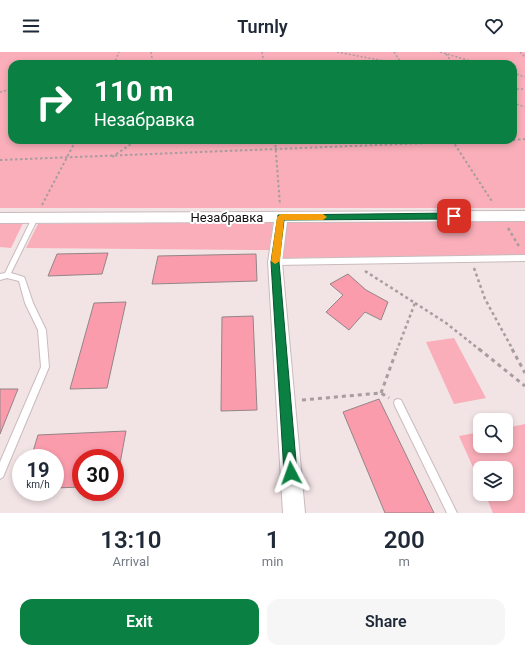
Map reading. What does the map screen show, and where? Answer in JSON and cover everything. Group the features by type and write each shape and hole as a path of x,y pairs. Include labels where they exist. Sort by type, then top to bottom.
{"street":[{"name":"Незабравка","path":"0,218 525,216"},
{"path":"281,217 275,262 294,513"}],"lane":[{"path":"0,474 45,367 42,330 29,303 22,279 3,276 35,218"},
{"path":"275,262 525,258"},
{"path":"398,403 452,513"}],"path":[{"path":"337,52 380,60"},
{"path":"440,52 468,60"},
{"path":"520,52 525,57"},
{"path":"35,218 74,144"},
{"path":"112,157 131,144"},
{"path":"276,144 281,217"},
{"path":"0,160 67,159 394,144"},
{"path":"454,144 501,215 522,251"},
{"path":"470,258 485,299 525,373"},
{"path":"348,260 446,323 525,386"},
{"path":"381,393 414,303"},
{"path":"286,402 381,393 398,403"}],"shaded area":[{"path":"0,52 525,52 525,208 0,208"},
{"path":"284,221 525,221 525,256 281,258"},
{"path":"273,222 269,250 26,248 38,224"},
{"path":"0,223 23,223 11,248 0,247"},
{"path":"454,338 486,398 454,404 426,342"},
{"path":"525,424 525,513 493,513 488,501 513,501 513,461 473,461 473,467 459,436 473,433 473,453 513,453 513,427"}],"building":[{"path":"108,253 102,274 48,276 57,254"},
{"path":"256,254 257,281 152,284 158,256"},
{"path":"348,274 366,290 388,302 381,320 365,312 349,330 326,312 343,295 330,284"},
{"path":"126,302 107,388 70,389 94,303"},
{"path":"253,316 257,410 221,411 222,317"},
{"path":"0,389 18,389 0,434"},
{"path":"379,399 434,513 385,513 343,412"},
{"path":"126,431 123,449 72,449 72,487 64,488 64,449 34,449 38,435"}],"slow traffic":[{"path":"275,261 281,217 323,217"}],"route":[{"path":"291,473 275,262 281,217 454,216"}]}
